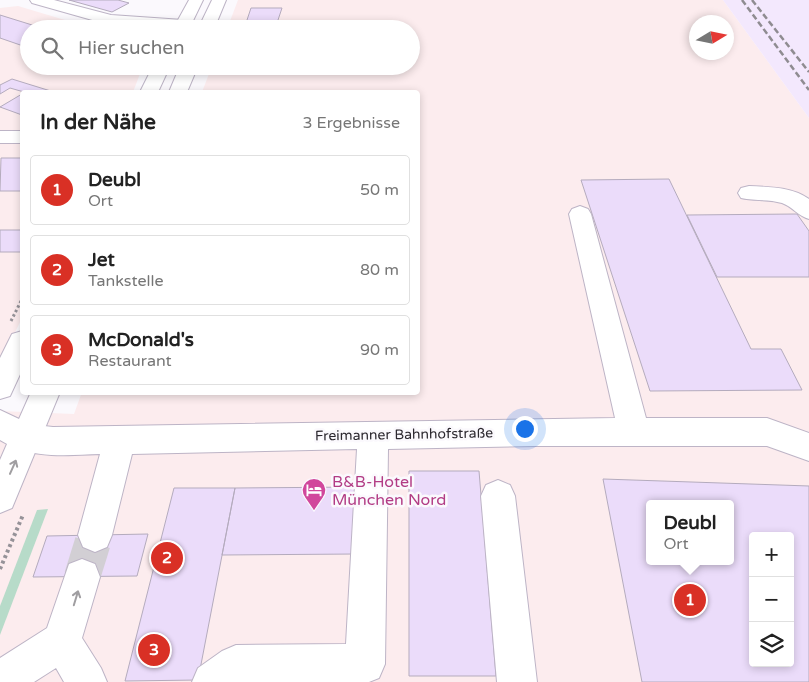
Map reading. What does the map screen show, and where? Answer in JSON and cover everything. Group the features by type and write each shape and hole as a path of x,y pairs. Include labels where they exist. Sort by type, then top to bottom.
{"street":[{"path":"37,0 110,20"},
{"path":"186,20 196,0"},
{"path":"210,20 218,0"},
{"path":"150,90 158,75"},
{"path":"179,90 185,75"},
{"path":"0,137 20,137"},
{"path":"749,193 784,196 798,203 809,212"},
{"path":"580,214 626,394 633,432"},
{"path":"0,387 20,346"},
{"path":"0,497 13,431 43,395"},
{"name":"Freimanner Bahnhofstraße","path":"13,431 53,441 373,435 767,432 809,447"},
{"path":"212,682 236,665 371,673 373,435"},
{"path":"95,536 120,439"},
{"path":"498,496 517,682"},
{"path":"0,680 62,641 82,577"},
{"path":"62,641 87,682"}],"shaded area":[{"path":"238,0 723,0 734,15 689,15 689,60 734,60 734,15 809,118 809,682 0,682 0,411 74,414 81,395 420,395 420,90 203,90 209,75 420,75 420,20 230,20"},
{"path":"723,0 809,0 809,118 734,15"},
{"path":"18,6 65,20 20,20 20,75 140,75 134,90 20,90 20,322 0,363 0,8"}],"green space":[{"path":"48,509 0,635 0,606 37,510"}],"building":[{"path":"69,0 118,0 129,3 112,12"},
{"path":"251,8 282,8 278,20 247,20"},
{"path":"0,15 20,21 20,45 0,38"},
{"path":"12,79 48,90 20,91 10,88 0,94 0,85"},
{"path":"20,95 20,114 0,107"},
{"path":"1,158 20,158 20,191 0,191"},
{"path":"669,179 751,349 781,349 802,390 650,391 581,180"},
{"path":"797,214 809,231 809,277 717,277 687,215"},
{"path":"0,230 20,230 20,252 0,252"},
{"path":"409,471 479,471 496,676 409,676"},
{"path":"603,479 809,486 809,682 642,682"},
{"path":"358,487 355,554 222,555 235,488"},
{"path":"174,488 235,488 198,680 125,681"},
{"path":"148,534 137,576 33,577 47,536"}],"tunnel":[{"path":"82,577 95,535"}],"railway":[{"path":"742,0 809,90"},
{"path":"752,0 809,72"}],"place":[{"name":"B&B-Hotel München Nord","path":"314,511"},
{"name":"Jet","path":"167,558"},
{"name":"Deubl","path":"690,600"},
{"name":"McDonald's","path":"154,650"}]}
